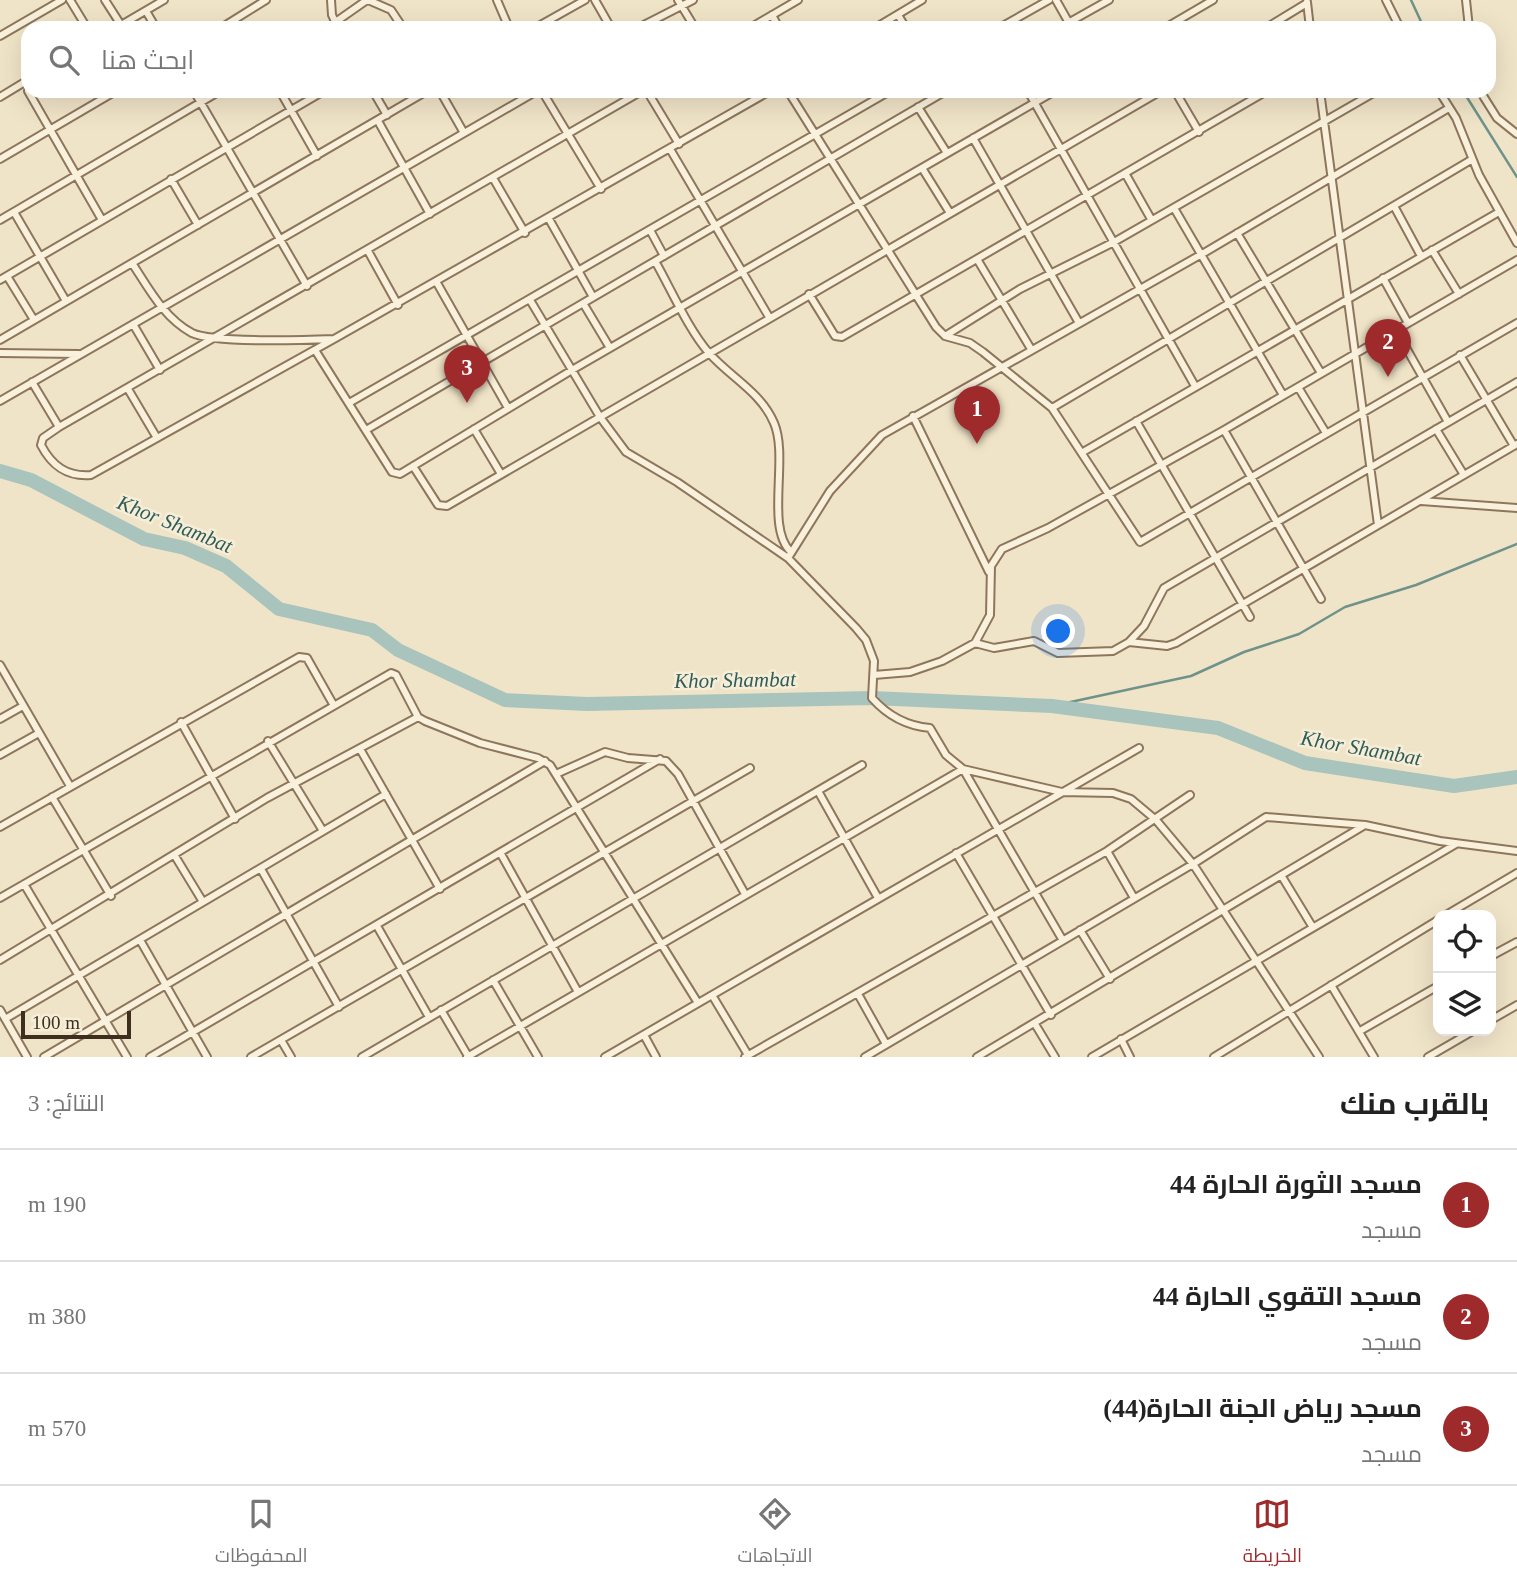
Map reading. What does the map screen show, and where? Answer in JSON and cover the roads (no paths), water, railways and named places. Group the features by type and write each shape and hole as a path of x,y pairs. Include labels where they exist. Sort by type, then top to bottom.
{"street":[{"path":"26,21 62,0"},
{"path":"71,0 83,21"},
{"path":"105,0 115,21"},
{"path":"128,21 156,2 164,0"},
{"path":"233,21 266,0"},
{"path":"331,0 336,21"},
{"path":"343,21 367,0 391,10 398,21"},
{"path":"497,0 506,21"},
{"path":"548,21 585,0"},
{"path":"595,0 607,21"},
{"path":"650,21 680,3 693,0"},
{"path":"762,21 797,0"},
{"path":"887,21 922,0"},
{"path":"1012,21 1049,0"},
{"path":"1056,0 1068,21"},
{"path":"1072,21 1109,0"},
{"path":"1177,21 1213,0"},
{"path":"1386,0 1396,21"},
{"path":"1466,0 1468,21"},
{"path":"1277,21 1307,2 1309,21"},
{"path":"680,3 691,21"},
{"path":"146,11 152,21"},
{"path":"772,15 775,21"},
{"path":"898,15 902,21"},
{"path":"0,36 21,24"},
{"path":"0,97 21,84"},
{"path":"32,98 102,220"},
{"path":"0,159 104,98"},
{"path":"198,98 307,286"},
{"path":"0,220 209,98"},
{"path":"284,98 317,156"},
{"path":"0,280 312,98"},
{"path":"377,98 387,115"},
{"path":"0,340 415,98"},
{"path":"444,98 464,133"},
{"path":"0,401 525,98"},
{"path":"546,98 601,189"},
{"path":"625,98 368,251 60,427 43,438 41,445 57,466 79,476 103,470 437,283 758,98"},
{"path":"651,98 679,144"},
{"path":"792,98 885,250 945,336 970,343 1003,366 1052,408 1140,541 1517,323"},
{"path":"349,403 878,98"},
{"path":"366,430 933,98"},
{"path":"1032,98 1195,386"},
{"path":"315,350 393,474 413,466 572,370 1043,98"},
{"path":"413,466 441,506 600,417 1149,98"},
{"path":"1179,98 1199,132"},
{"path":"809,295 837,338 915,296 1255,98"},
{"path":"1321,98 1349,297 1353,354 1378,525"},
{"path":"945,336 1020,289 1114,242 1364,98"},
{"path":"1443,98 1471,160 1517,243"},
{"path":"1484,98 1497,118 1517,134"},
{"path":"919,107 947,153"},
{"path":"790,555 847,470 882,435 1202,254 1449,108"},
{"path":"378,121 430,214"},
{"path":"972,138 1079,323"},
{"path":"670,149 769,317"},
{"path":"1052,408 1471,160"},
{"path":"922,167 950,213"},
{"path":"1125,173 1152,219"},
{"path":"493,178 525,233"},
{"path":"171,179 198,225"},
{"path":"1394,206 1421,256"},
{"path":"1174,208 1283,395"},
{"path":"14,212 66,301"},
{"path":"1083,452 1499,212"},
{"path":"549,219 593,297"},
{"path":"650,230 664,256"},
{"path":"1237,233 1321,373"},
{"path":"1432,250 1459,294"},
{"path":"368,251 398,305"},
{"path":"977,259 1031,349"},
{"path":"874,675 910,672 942,661 975,643 990,615 990,574 995,557 1002,549 1110,494 1517,260"},
{"path":"655,261 709,353 752,392 775,424 780,461 781,537 790,555"},
{"path":"132,263 160,308 195,334 334,340"},
{"path":"7,275 34,320"},
{"path":"1383,278 1408,323"},
{"path":"437,283 508,408"},
{"path":"530,300 600,417 633,459 677,482 790,555 866,640 874,661 872,698 884,712 917,727 930,728 946,755 962,769 1062,939"},
{"path":"583,303 610,348"},
{"path":"133,324 160,370"},
{"path":"1395,330 1448,422"},
{"path":"0,353 81,354"},
{"path":"1129,642 1167,646 1176,643 1515,445 1460,355"},
{"path":"32,382 60,427"},
{"path":"975,643 994,648 1034,641 1052,652 1113,651 1129,642 1144,626 1164,588 1517,382"},
{"path":"1298,387 1326,433"},
{"path":"128,389 158,438"},
{"path":"913,416 990,574"},
{"path":"1136,421 1250,617"},
{"path":"474,429 501,474"},
{"path":"1224,429 1321,599"},
{"path":"1436,429 1464,475"},
{"path":"1420,501 1517,508"},
{"path":"0,827 181,722 303,656 333,704"},
{"path":"0,665 70,786"},
{"path":"0,898 268,741 391,673 399,681 418,717 431,725 480,743 545,761 608,853 698,1003"},
{"path":"0,719 23,706"},
{"path":"0,960 111,896 235,818 418,717"},
{"path":"181,722 235,818"},
{"path":"0,755 39,733"},
{"path":"268,741 323,831"},
{"path":"605,1057 1139,748"},
{"path":"360,750 440,888"},
{"path":"556,774 605,752 628,758 660,759 670,764 745,894"},
{"path":"150,1057 314,964 660,759"},
{"path":"44,1057 545,761"},
{"path":"362,1057 371,1055 429,1017 862,765"},
{"path":"251,1057 751,768"},
{"path":"441,1010 467,1057 962,769 1062,792 1113,793 1131,799 1156,820 1193,864 1287,1011 1320,1057"},
{"path":"818,791 878,898"},
{"path":"5,1019 386,794"},
{"path":"712,995 746,1056 858,994 1034,890 1107,851 1190,795"},
{"path":"52,797 85,848 111,896"},
{"path":"865,1057 1193,864 1271,815 1365,825 1457,844 1517,851"},
{"path":"977,1057 1365,825"},
{"path":"1092,1057 1312,926 1457,844"},
{"path":"1107,851 1134,898"},
{"path":"956,853 1051,1015"},
{"path":"501,854 578,992"},
{"path":"175,856 203,902"},
{"path":"261,869 339,1007"},
{"path":"1454,910 1517,873"},
{"path":"1281,875 1312,926"},
{"path":"24,884 127,1057"},
{"path":"1214,1057 1433,923"},
{"path":"377,926 429,1017"},
{"path":"1080,930 1110,979"},
{"path":"140,940 207,1057"},
{"path":"1496,953 1517,942"},
{"path":"493,980 538,1057"},
{"path":"1331,985 1374,1057"},
{"path":"1360,1031 1433,989"},
{"path":"858,994 886,1044"},
{"path":"1496,1017 1517,1005"},
{"path":"0,1010 27,1057"},
{"path":"1035,1024 1055,1057"},
{"path":"644,1034 656,1057"},
{"path":"1428,1057 1464,1036"},
{"path":"1121,1039 1130,1057"},
{"path":"281,1040 291,1057"},
{"path":"1230,1048 1235,1057"}],"waterway":[{"path":"1411,0 1421,21"},
{"path":"1467,98 1517,177"},
{"name":"Khor Shambat","path":"0,471 31,480 144,539 185,548 226,566 279,609 372,630 398,650 505,700 587,704 872,698 1052,706 1218,728 1305,763 1454,786 1517,777"},
{"path":"1052,706 1191,676 1244,652 1299,634 1345,607 1416,585 1517,544"}],"place":[{"name":"مسجد التقوي الحارة 44","path":"1388,377"},
{"name":"مسجد رياض الجنة الحارة(44)","path":"467,403"},
{"name":"مسجد الثورة الحارة 44","path":"977,444"}]}
